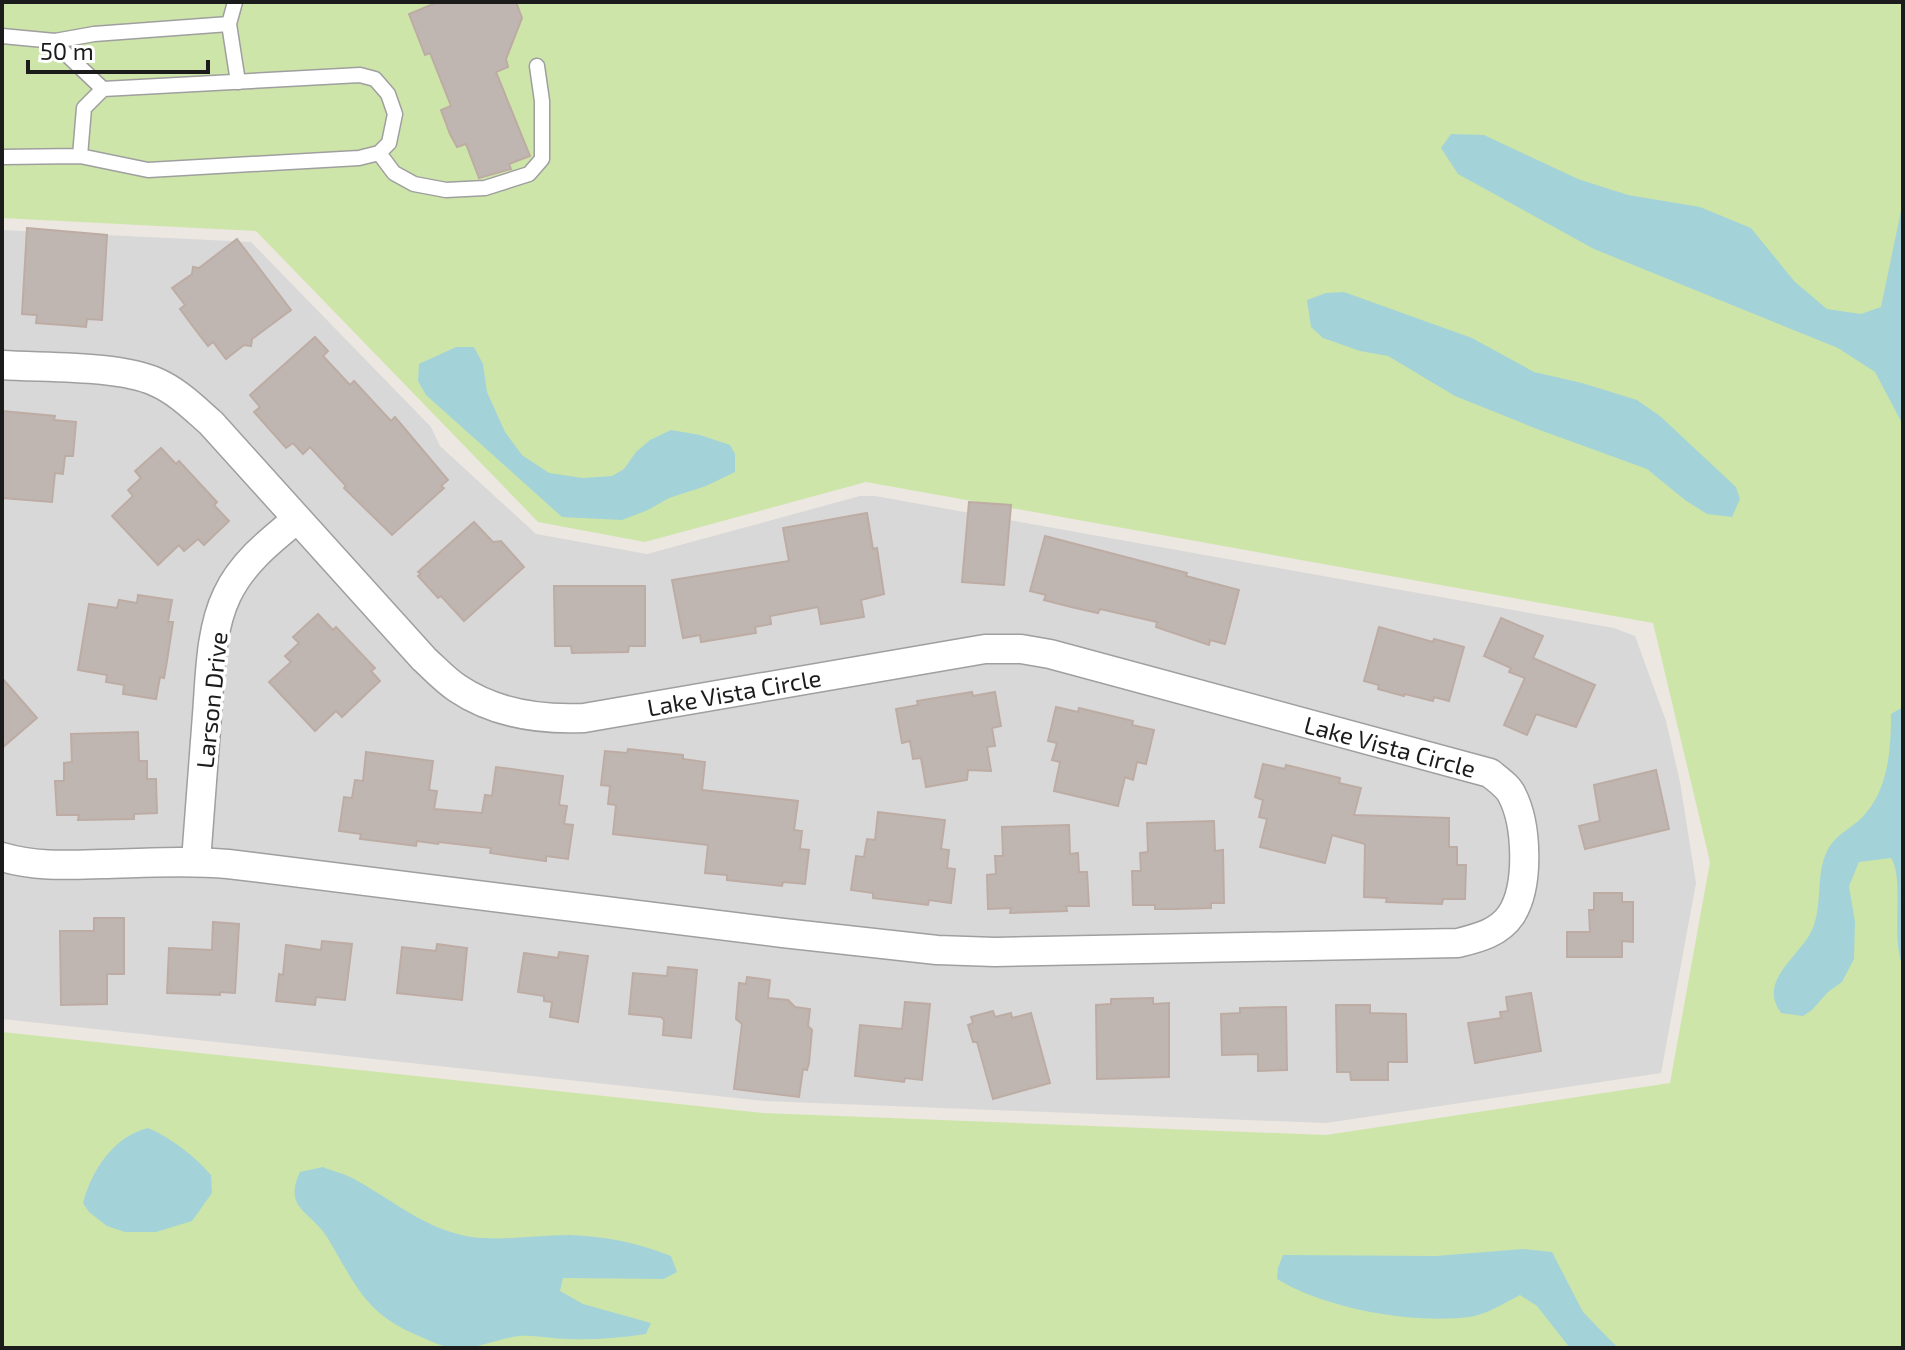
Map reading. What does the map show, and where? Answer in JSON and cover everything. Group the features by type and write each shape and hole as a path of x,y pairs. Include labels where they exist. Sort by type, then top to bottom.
{"street":[{"name":"Lake Vista Circle","path":"2,365 113,373 156,382 186,401 211,423 424,659 457,688 487,704 553,719 584,718 985,649 1021,649 1066,658 1490,773 1511,792 1521,820 1523,886 1511,916 1488,935 1458,943 995,952 937,950 814,936 196,861 51,865 21,863 2,857"},
{"name":"Larson Drive","path":"196,861 210,673 217,627 227,596 245,567 297,519"}],"lane":[{"path":"235,2 229,24 238,82"},
{"path":"2,36 55,41 94,34 229,24"},
{"path":"55,41 103,89"},
{"path":"379,153 394,173 414,184 446,190 485,188 529,174 542,159 542,101 537,66"},
{"path":"2,157 80,156 148,170 359,158 379,153 389,143 395,114 388,94 375,79 360,75 103,89 84,108 80,156"}],"shaded area":[{"path":"2,230 251,242 431,427 440,446 536,534 647,554 860,496 875,496 1614,628 1635,636 1666,721 1680,782 1696,883 1661,1073 1326,1123 764,1101 2,1019"}],"green space":[{"path":"2,2 1903,2 1903,1348 2,1348 2,1032 763,1113 1326,1135 1670,1083 1710,862 1653,623 866,482 645,542 538,522 256,231 2,218"}],"water":[{"path":"1451,134 1484,135 1578,179 1628,195 1700,207 1751,228 1795,282 1827,309 1861,314 1881,307 1903,201 1903,425 1875,372 1838,348 1594,249 1458,174 1441,148"},
{"path":"1344,292 1472,338 1534,372 1637,400 1660,416 1736,487 1740,499 1732,517 1707,514 1647,469 1455,396 1388,356 1360,351 1323,338 1311,327 1307,300 1326,293"},
{"path":"456,347 474,347 483,364 487,392 505,432 522,455 549,473 583,478 612,476 624,469 636,452 650,440 671,430 730,445 735,454 735,472 622,520 562,517 426,395 418,381 419,364"},
{"path":"1903,707 1903,967 1899,955 1895,867 1891,858 1859,862 1849,886 1855,922 1854,959 1842,982 1812,1010 1803,1016 1781,1013 1774,990 1783,970 1806,940 1816,920 1825,855 1834,841 1862,818 1880,791 1887,766 1891,714"},
{"path":"148,1128 174,1142 211,1175 212,1193 192,1221 156,1232 125,1232 107,1226 83,1203 92,1179 106,1156 125,1139"},
{"path":"323,1167 349,1176 409,1213 455,1233 484,1238 570,1235 609,1239 671,1256 677,1272 664,1279 563,1278 560,1291 583,1304 651,1323 646,1334 588,1339 519,1336 465,1348 441,1345 400,1327 373,1307 354,1283 327,1237 297,1202 296,1184 300,1172"},
{"path":"1523,1249 1552,1252 1583,1312 1618,1348 1570,1348 1537,1306 1520,1295 1475,1316 1422,1318 1344,1306 1297,1290 1277,1279 1283,1255 1436,1256"}],"building":[{"path":"438,2 516,2 522,18 506,59 508,67 496,72 530,156 509,164 511,169 479,178 466,144 457,147 450,134 441,110 451,106 430,53 425,55 409,14"},
{"path":"27,228 107,235 102,320 87,319 86,327 36,323 37,315 22,314"},
{"path":"237,239 291,310 252,339 251,346 244,345 226,359 213,342 208,346 194,328 180,309 185,305 172,288 192,274 193,267 199,268"},
{"path":"315,337 328,351 323,356 350,385 354,381 391,421 395,417 448,480 441,486 444,488 392,535 344,488 346,486 310,447 303,454 293,443 286,448 254,412 260,407 250,395"},
{"path":"2,411 55,416 54,420 76,422 73,456 65,456 63,474 55,473 52,502 2,498"},
{"path":"161,448 176,464 179,461 217,502 214,505 229,521 204,545 198,539 184,551 179,545 158,565 112,516 133,496 128,490 141,478 135,471"},
{"path":"969,502 1011,505 1004,585 962,582"},
{"path":"867,513 873,549 877,548 884,594 861,600 864,617 821,624 818,607 770,616 771,624 755,627 756,633 701,642 700,635 683,638 672,580 789,561 783,528"},
{"path":"474,522 493,542 501,541 524,567 464,621 441,596 438,598 418,576 421,574 418,572"},
{"path":"1045,536 1187,573 1186,576 1239,590 1225,644 1210,640 1209,645 1156,627 1157,622 1100,609 1098,613 1044,600 1046,595 1030,591"},
{"path":"554,586 645,586 645,646 629,646 628,652 572,653 571,646 555,646"},
{"path":"138,595 172,600 168,622 173,622 167,661 156,699 123,694 124,685 106,682 107,675 78,670 89,604 117,608 119,600 137,603"},
{"path":"318,614 333,630 336,627 375,668 371,671 380,681 342,717 336,711 315,731 269,682 291,662 285,656 299,643 293,637"},
{"path":"1501,618 1543,636 1533,658 1595,685 1576,727 1536,714 1527,735 1504,725 1525,678 1484,656"},
{"path":"1379,627 1464,647 1449,701 1404,696 1378,689 1379,685 1364,681"},
{"path":"2,678 37,718 2,748"},
{"path":"972,692 973,696 995,692 1001,726 992,728 995,746 987,747 991,771 968,770 967,780 926,787 921,758 913,759 910,741 902,743 896,709 918,705 917,701"},
{"path":"1056,707 1078,712 1079,708 1133,721 1132,725 1154,730 1146,764 1137,762 1133,780 1125,777 1118,806 1054,791 1060,762 1052,760 1057,743 1048,741"},
{"path":"138,732 139,761 147,761 147,779 156,779 157,813 134,814 134,819 78,820 79,815 57,815 55,781 64,781 64,763 72,762 71,734"},
{"path":"628,749 683,755 683,759 705,762 702,790 798,801 794,830 802,831 800,849 809,850 805,884 783,882 782,886 727,880 727,875 705,873 708,845 613,834 616,805 608,804 610,786 601,785 605,751 627,753"},
{"path":"366,752 433,761 429,790 437,791 434,809 482,813 485,795 492,796 496,767 563,776 559,805 567,806 564,824 573,825 568,859 546,856 546,861 490,853 491,848 439,842 417,841 416,846 360,839 361,834 339,831 344,797 352,798 355,780 363,781"},
{"path":"1263,764 1285,769 1286,765 1340,778 1339,783 1361,788 1354,815 1449,818 1449,847 1457,847 1457,865 1466,865 1465,899 1443,899 1442,904 1386,902 1387,898 1364,897 1365,844 1332,835 1325,863 1260,847 1267,819 1259,817 1263,800 1255,797"},
{"path":"1656,770 1669,829 1585,849 1579,826 1600,821 1594,785"},
{"path":"878,812 945,820 941,849 949,850 947,868 955,869 951,903 929,900 928,905 873,898 873,893 851,890 856,856 864,857 867,839 875,840"},
{"path":"1214,821 1215,851 1223,850 1224,903 1211,903 1211,908 1177,909 1133,905 1132,871 1141,871 1140,853 1148,852 1147,823"},
{"path":"1069,825 1070,854 1078,853 1079,872 1087,872 1089,906 1066,906 1067,911 1010,913 1011,908 988,909 987,875 996,874 995,856 1003,856 1002,827"},
{"path":"1594,893 1622,893 1622,902 1633,902 1633,942 1622,941 1622,957 1567,957 1567,932 1590,932 1589,910 1594,910"},
{"path":"94,918 124,918 124,974 107,974 107,1004 61,1005 60,931 94,931"},
{"path":"213,922 239,924 235,993 167,993 169,948 212,950"},
{"path":"322,941 352,944 345,1000 316,997 315,1005 276,1001 286,945 321,950"},
{"path":"437,944 467,948 462,1000 397,993 402,947 436,951"},
{"path":"559,952 588,956 578,1022 550,1017 552,1002 544,1001 544,996 518,992 524,953 558,958"},
{"path":"668,967 697,970 691,1038 663,1035 664,1020 661,1017 629,1014 633,973 667,976"},
{"path":"747,977 770,980 768,998 788,1000 795,1007 810,1009 809,1063 807,1070 803,1069 799,1097 734,1089 742,1024 736,1019 739,983 746,984"},
{"path":"1531,993 1541,1051 1475,1063 1468,1023 1501,1018 1500,1012 1508,1011 1506,997"},
{"path":"1153,998 1153,1004 1169,1003 1169,1077 1097,1079 1096,1005 1111,1004 1111,999"},
{"path":"905,1002 930,1004 922,1080 905,1078 904,1082 855,1076 860,1025 902,1029"},
{"path":"1336,1005 1370,1005 1370,1013 1406,1014 1407,1062 1388,1062 1388,1080 1351,1080 1350,1072 1337,1072"},
{"path":"1286,1007 1287,1070 1258,1071 1258,1054 1222,1055 1221,1014 1240,1013 1240,1008"},
{"path":"993,1011 995,1017 1011,1013 1012,1018 1031,1013 1050,1083 993,1099 977,1042 973,1042 968,1025 973,1023 971,1017"}]}
